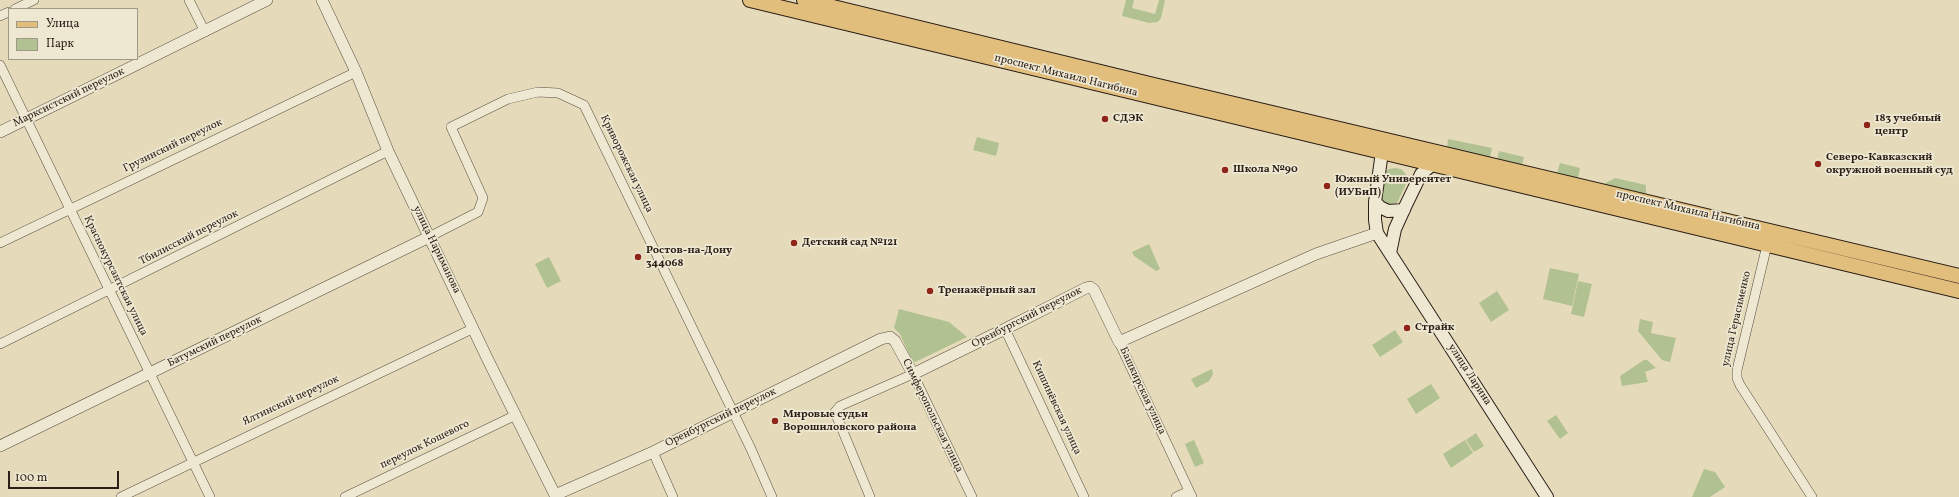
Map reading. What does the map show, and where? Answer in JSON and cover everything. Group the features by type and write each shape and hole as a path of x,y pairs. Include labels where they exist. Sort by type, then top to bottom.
{"main road":[{"name":"проспект Михаила Нагибина","path":"750,0 1959,291"},
{"name":"проспект Михаила Нагибина","path":"804,0 1395,143 1422,162 1959,276"},
{"path":"1395,143 1382,152 1374,220 1377,233 1386,233 1395,229"},
{"path":"1390,253 1395,229 1404,210 1422,162"},
{"path":"1375,202 1380,207 1388,211 1404,210"},
{"name":"улица Ларина","path":"1377,233 1547,497"}],"street":[{"path":"17,8 34,0"},
{"path":"189,0 205,32"},
{"name":"Марксистский переулок","path":"0,132 205,32 267,0"},
{"name":"улица Нариманова","path":"322,0 356,72 388,151 472,329 516,415 554,496"},
{"name":"Краснокурсантская улица","path":"0,65 69,210 210,497"},
{"name":"Грузинский переулок","path":"0,243 356,72"},
{"name":"Криворожская улица","path":"429,237 478,212 483,198 451,127 508,99 538,92 558,93 584,104 772,497"},
{"name":"Тбилисский переулок","path":"0,344 388,151"},
{"path":"1119,342 1316,254 1350,241 1377,233"},
{"name":"Батумский переулок","path":"0,446 429,237"},
{"name":"улица Герасименко","path":"1767,244 1737,370 1737,378 1812,497"},
{"name":"Оренбургский переулок","path":"870,497 835,412 840,406 913,374 1090,287"},
{"name":"Башкирская улица","path":"1090,287 1094,290 1191,494"},
{"name":"Ялтинский переулок","path":"121,497 193,461 472,329"},
{"name":"Кишинёвская улица","path":"1005,329 1084,497"},
{"name":"Оренбургский переулок","path":"554,496 640,456 653,452 881,339 890,337"},
{"name":"Симферопольская улица","path":"890,337 895,341 913,374 972,497"},
{"name":"переулок Кошевого","path":"345,497 516,415"},
{"path":"653,452 673,497"},
{"path":"1176,497 1191,494"}],"green space":[{"path":"1126,0 1134,0 1132,8 1155,14 1159,0 1165,0 1161,18 1158,22 1149,23 1122,16"},
{"path":"977,137 999,143 996,156 973,150"},
{"path":"1448,139 1492,148 1490,158 1447,149"},
{"path":"1499,151 1524,157 1522,165 1497,160"},
{"path":"1560,163 1580,168 1578,178 1557,173"},
{"path":"1395,168 1401,169 1405,173 1407,179 1406,184 1397,203 1387,205 1380,197 1384,172"},
{"path":"1615,178 1646,185 1646,195 1602,185"},
{"path":"1149,244 1160,269 1156,271 1134,256 1132,252"},
{"path":"549,257 561,281 547,288 535,264"},
{"path":"1550,268 1579,274 1572,306 1543,299"},
{"path":"1578,281 1592,284 1584,317 1571,314"},
{"path":"1497,291 1509,310 1491,322 1479,303"},
{"path":"899,309 949,322 967,337 913,363 900,334 894,328"},
{"path":"1640,319 1653,322 1651,333 1676,338 1670,362 1662,360 1638,331"},
{"path":"1395,330 1403,342 1380,357 1372,345"},
{"path":"1644,360 1647,360 1656,368 1645,372 1648,382 1622,386 1620,376"},
{"path":"1212,369 1213,374 1209,381 1196,388 1191,379"},
{"path":"1431,384 1440,398 1416,414 1407,399"},
{"path":"1556,415 1568,433 1560,439 1547,421"},
{"path":"1476,433 1484,446 1474,452 1466,440"},
{"path":"1194,440 1204,463 1195,467 1185,444"},
{"path":"1465,440 1473,453 1451,468 1443,454"},
{"path":"1704,469 1715,472 1725,487 1710,497 1692,497"}],"place":[{"name":"СДЭК","path":"1105,119"},
{"name":"183 учебный центр","path":"1867,125"},
{"name":"Северо-Кавказский окружной военный суд","path":"1818,164"},
{"name":"Школа №90","path":"1225,170"},
{"name":"Южный Университет (ИУБиП)","path":"1327,186"},
{"name":"Детский сад №121","path":"794,243"},
{"name":"Ростов-на-Дону 344068","path":"638,257"},
{"name":"Тренажёрный зал","path":"930,291"},
{"name":"Страйк","path":"1407,328"},
{"name":"Мировые судьи Ворошиловского района","path":"775,421"}]}
